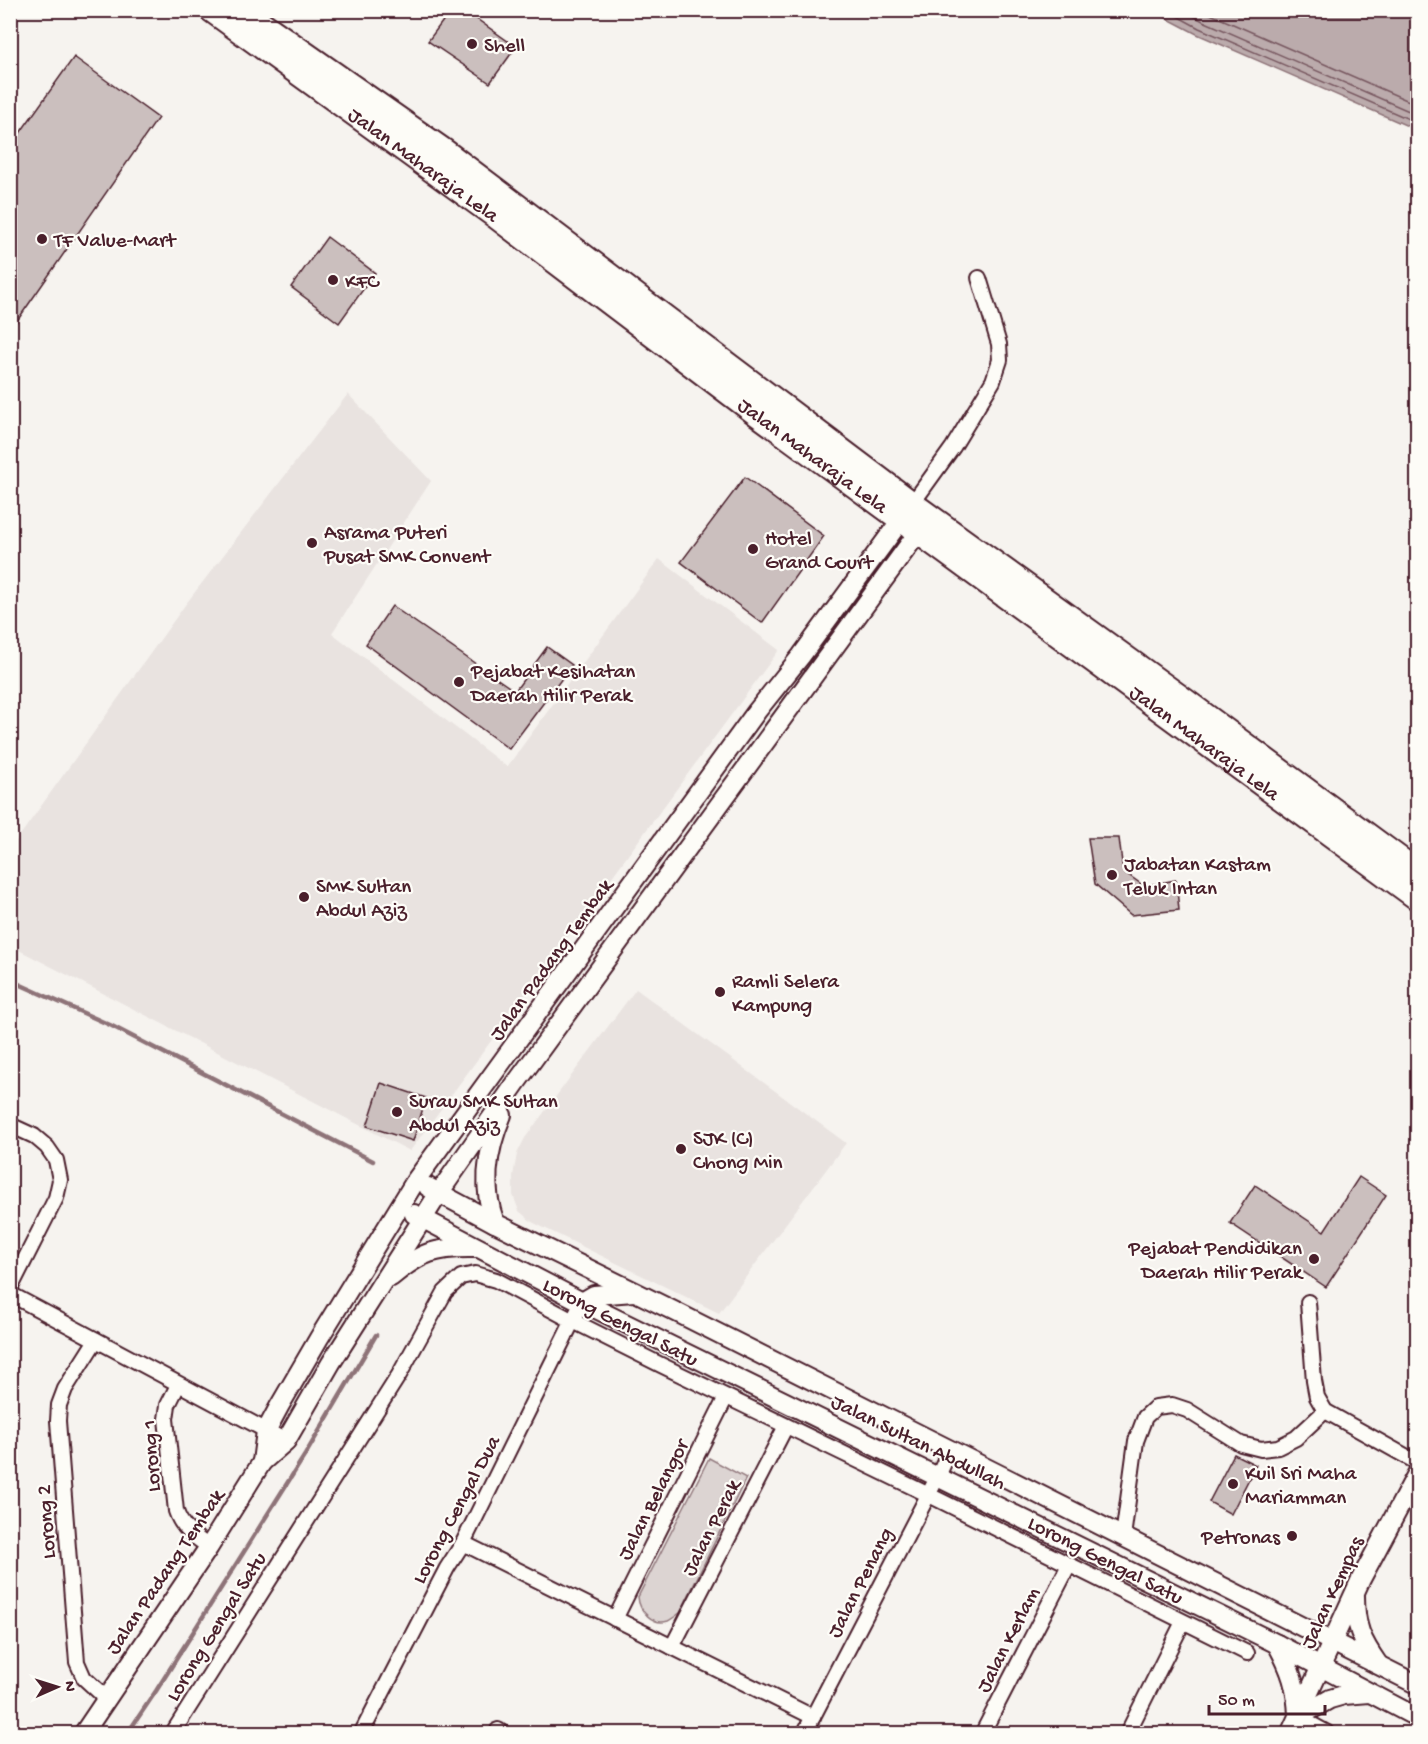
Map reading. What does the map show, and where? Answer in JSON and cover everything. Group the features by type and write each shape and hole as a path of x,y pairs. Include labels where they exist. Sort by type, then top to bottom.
{"highway":[{"name":"Jalan Maharaja Lela","path":"212,10 496,216 755,412 1185,701 1418,873"},
{"name":"Jalan Maharaja Lela","path":"242,10 445,152 915,518 1418,898"}],"main road":[{"name":"Jalan Padang Tembak","path":"83,1734 209,1547 262,1462 286,1441 331,1363 439,1193 915,518"},
{"name":"Jalan Padang Tembak","path":"262,1462 266,1431 319,1338 416,1180 758,711 915,518"},
{"path":"495,1223 489,1208 486,1190 489,1154 494,1134 516,1083"},
{"name":"Jalan Sultan Abdullah","path":"416,1180 495,1223 1418,1685"},
{"name":"Jalan Sultan Abdullah","path":"399,1206 582,1302 1277,1644 1418,1718"},
{"path":"380,1286 411,1261 431,1251 452,1247 480,1248"},
{"path":"582,1302 594,1294 636,1292"},
{"name":"Jalan Kempas","path":"1294,1725 1355,1591 1418,1472"},
{"path":"1355,1591 1358,1627 1363,1642 1379,1665"},
{"path":"1277,1644 1294,1678 1298,1696 1294,1725"},
{"path":"1294,1725 1330,1699 1344,1695 1369,1693"}],"street":[{"path":"915,518 993,381 1000,360 999,344 979,278"},
{"path":"10,1125 34,1136 48,1147 56,1160 60,1180 56,1198 10,1289"},
{"name":"Lorong Gengal Satu","path":"172,1734 399,1375 445,1292 460,1277 476,1274 496,1280 573,1322 1247,1653"},
{"path":"10,1294 286,1441"},
{"name":"Lorong Cengal Dua","path":"360,1734 447,1568 463,1544 582,1302"},
{"path":"1308,1302 1314,1381 1317,1397 1324,1411 1418,1463"},
{"name":"Lorong 2","path":"96,1340 65,1389 59,1405 58,1421 77,1662 84,1678 106,1698"},
{"name":"Lorong 1","path":"178,1385 168,1405 166,1419 176,1510 180,1522 187,1531 209,1547"},
{"name":"Jalan Belangor","path":"615,1619 726,1397"},
{"path":"1123,1537 1136,1441 1145,1418 1156,1407 1172,1405 1187,1410 1241,1444 1261,1449 1278,1447 1296,1438 1324,1411"},
{"name":"Jalan Perak","path":"672,1647 786,1426"},
{"name":"Jalan Penang","path":"804,1734 950,1450"},
{"path":"463,1544 813,1717"},
{"name":"Jalan Kerlam","path":"982,1734 1069,1564"},
{"path":"1127,1734 1183,1622"},
{"path":"1294,1725 1329,1734"}],"shaded area":[{"name":"SMK Sultan Abdul Aziz","path":"348,394 431,481 332,633 507,767 659,559 779,650 410,1151 11,946 11,848 185,605"},
{"name":"SJK (C) Chong Min","path":"636,989 846,1143 719,1313 532,1222 519,1211 513,1195 513,1176 517,1154 525,1138"},
{"path":"709,1458 746,1478 680,1613 668,1621 657,1621 644,1612 638,1597"}],"water":[{"path":"1153,11 1417,11 1417,130 1197,34"}],"building":[{"name":"Shell","path":"451,10 464,10 516,47 490,83 428,41"},
{"name":"TF Value-Mart","path":"74,57 158,118 10,331 10,147"},
{"name":"KFC","path":"327,237 375,273 339,323 291,287"},
{"name":"Hotel Grand Court","path":"745,477 824,536 762,623 681,562"},
{"name":"Pejabat Kesihatan Daerah Hilir Perak","path":"392,606 515,691 547,647 572,665 509,749 366,644"},
{"name":"Jabatan Kastam Teluk Intan","path":"1088,838 1119,838 1123,871 1144,886 1176,880 1179,910 1131,915 1095,884"},
{"name":"Surau SMK Sultan Abdul Aziz","path":"381,1083 426,1098 413,1141 367,1126"},
{"name":"Pejabat Pendidikan Daerah Hilir Perak","path":"1359,1177 1386,1195 1326,1287 1230,1223 1255,1185 1324,1231"},
{"name":"Kuil Sri Maha Mariamman","path":"1234,1454 1256,1465 1231,1514 1209,1502"}],"waterway":[{"path":"10,980 110,1025 373,1161"},
{"path":"127,1734 305,1455 376,1335"}],"place":[{"name":"Shell","path":"472,44"},
{"name":"TF Value-Mart","path":"42,239"},
{"name":"KFC","path":"333,280"},
{"name":"Asrama Puteri Pusat SMK Convent","path":"312,543"},
{"name":"Hotel Grand Court","path":"753,549"},
{"name":"Pejabat Kesihatan Daerah Hilir Perak","path":"459,682"},
{"name":"Jabatan Kastam Teluk Intan","path":"1112,875"},
{"name":"SMK Sultan Abdul Aziz","path":"304,897"},
{"name":"Ramli Selera Kampung","path":"720,992"},
{"name":"Surau SMK Sultan Abdul Aziz","path":"397,1112"},
{"name":"SJK (C) Chong Min","path":"681,1149"},
{"name":"Pejabat Pendidikan Daerah Hilir Perak","path":"1314,1259"},
{"name":"Kuil Sri Maha Mariamman","path":"1233,1484"},
{"name":"Petronas","path":"1292,1536"}]}
